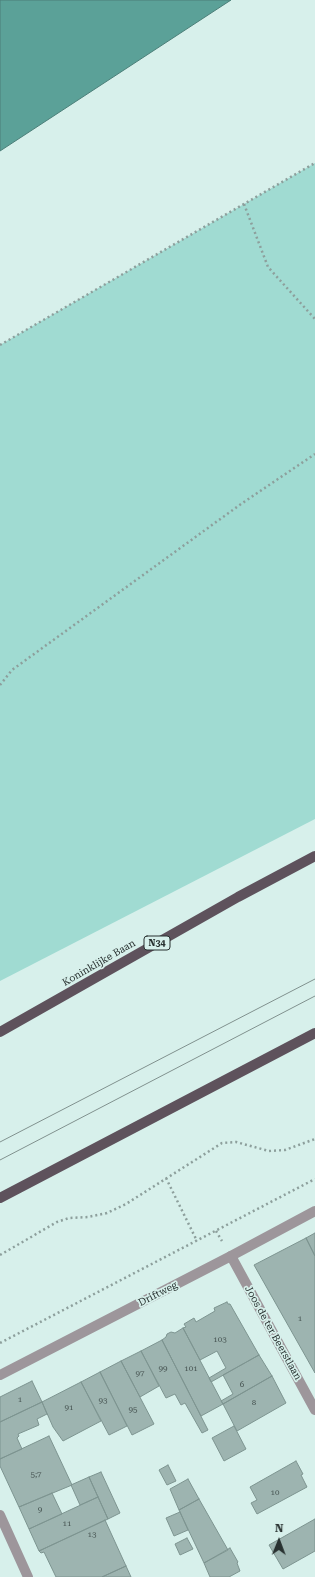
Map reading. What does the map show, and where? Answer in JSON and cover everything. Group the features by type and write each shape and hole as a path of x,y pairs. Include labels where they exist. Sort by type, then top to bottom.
{"main road":[{"name":"Koninklijke Baan","path":"0,1032 238,897 315,856"},
{"path":"0,1198 315,1033"}],"street":[{"name":"Driftweg","path":"0,1375 315,1211"},
{"name":"Joos de ter Beerstlaan","path":"231,1256 315,1410"},
{"path":"0,1515 28,1577"}],"path":[{"path":"0,344 315,164"},
{"path":"244,204 268,267 315,319"},
{"path":"0,684 12,670 241,504 315,454"},
{"path":"0,1255 57,1222 69,1218 88,1217 107,1213 126,1204 222,1143 236,1142 269,1151 285,1150 315,1139"},
{"path":"166,1178 197,1241"},
{"path":"0,1343 315,1179"}],"shaded area":[{"path":"0,0 231,0 0,151"},
{"path":"315,163 315,819 0,981 0,345"}],"building":[{"path":"315,1233 315,1256 306,1238"},
{"path":"306,1238 315,1256 315,1373 254,1265"},
{"path":"227,1302 230,1304 259,1355 211,1382 209,1378 226,1368 217,1351 200,1360 183,1328 186,1327 184,1324 194,1318 196,1322 215,1311 214,1308"},
{"path":"183,1328 223,1404 201,1416 162,1340 167,1334 171,1332 175,1333"},
{"path":"162,1340 208,1430 202,1433 185,1403 181,1405 175,1394 166,1398 141,1351"},
{"path":"141,1351 159,1386 140,1397 121,1361"},
{"path":"259,1355 272,1376 223,1404 221,1401 233,1394 223,1375"},
{"path":"121,1361 154,1424 132,1435 100,1372"},
{"path":"100,1372 127,1426 109,1435 81,1382"},
{"path":"272,1376 286,1403 237,1431 223,1404"},
{"path":"32,1381 42,1402 0,1422 0,1397"},
{"path":"81,1382 101,1421 63,1441 53,1427 42,1402"},
{"path":"42,1402 47,1414 37,1419 39,1425 18,1434 19,1436 17,1438 22,1449 0,1459 0,1422"},
{"path":"234,1426 246,1449 224,1461 212,1438"},
{"path":"49,1436 72,1485 19,1507 0,1466 0,1459"},
{"path":"296,1461 303,1474 301,1475 307,1487 257,1514 251,1503 257,1500 250,1487"},
{"path":"168,1465 176,1481 167,1485 159,1470"},
{"path":"101,1472 120,1513 108,1519 89,1477"},
{"path":"89,1477 98,1497 80,1505 71,1485"},
{"path":"188,1479 199,1499 179,1510 170,1489"},
{"path":"52,1493 62,1514 29,1529 19,1507"},
{"path":"98,1497 108,1519 39,1551 29,1529"},
{"path":"199,1499 228,1550 204,1563 179,1510"},
{"path":"180,1512 188,1530 174,1536 166,1518"},
{"path":"315,1519 315,1551 283,1569 269,1545"},
{"path":"105,1520 126,1566 102,1577 56,1577 44,1552 41,1553 39,1551"},
{"path":"187,1538 193,1549 180,1555 175,1544"},
{"path":"230,1548 238,1562 240,1571 229,1577 210,1577 204,1563"},
{"path":"126,1566 131,1577 102,1577"}],"tram line":[{"path":"0,1142 315,979"},
{"path":"0,1160 315,996"}]}
